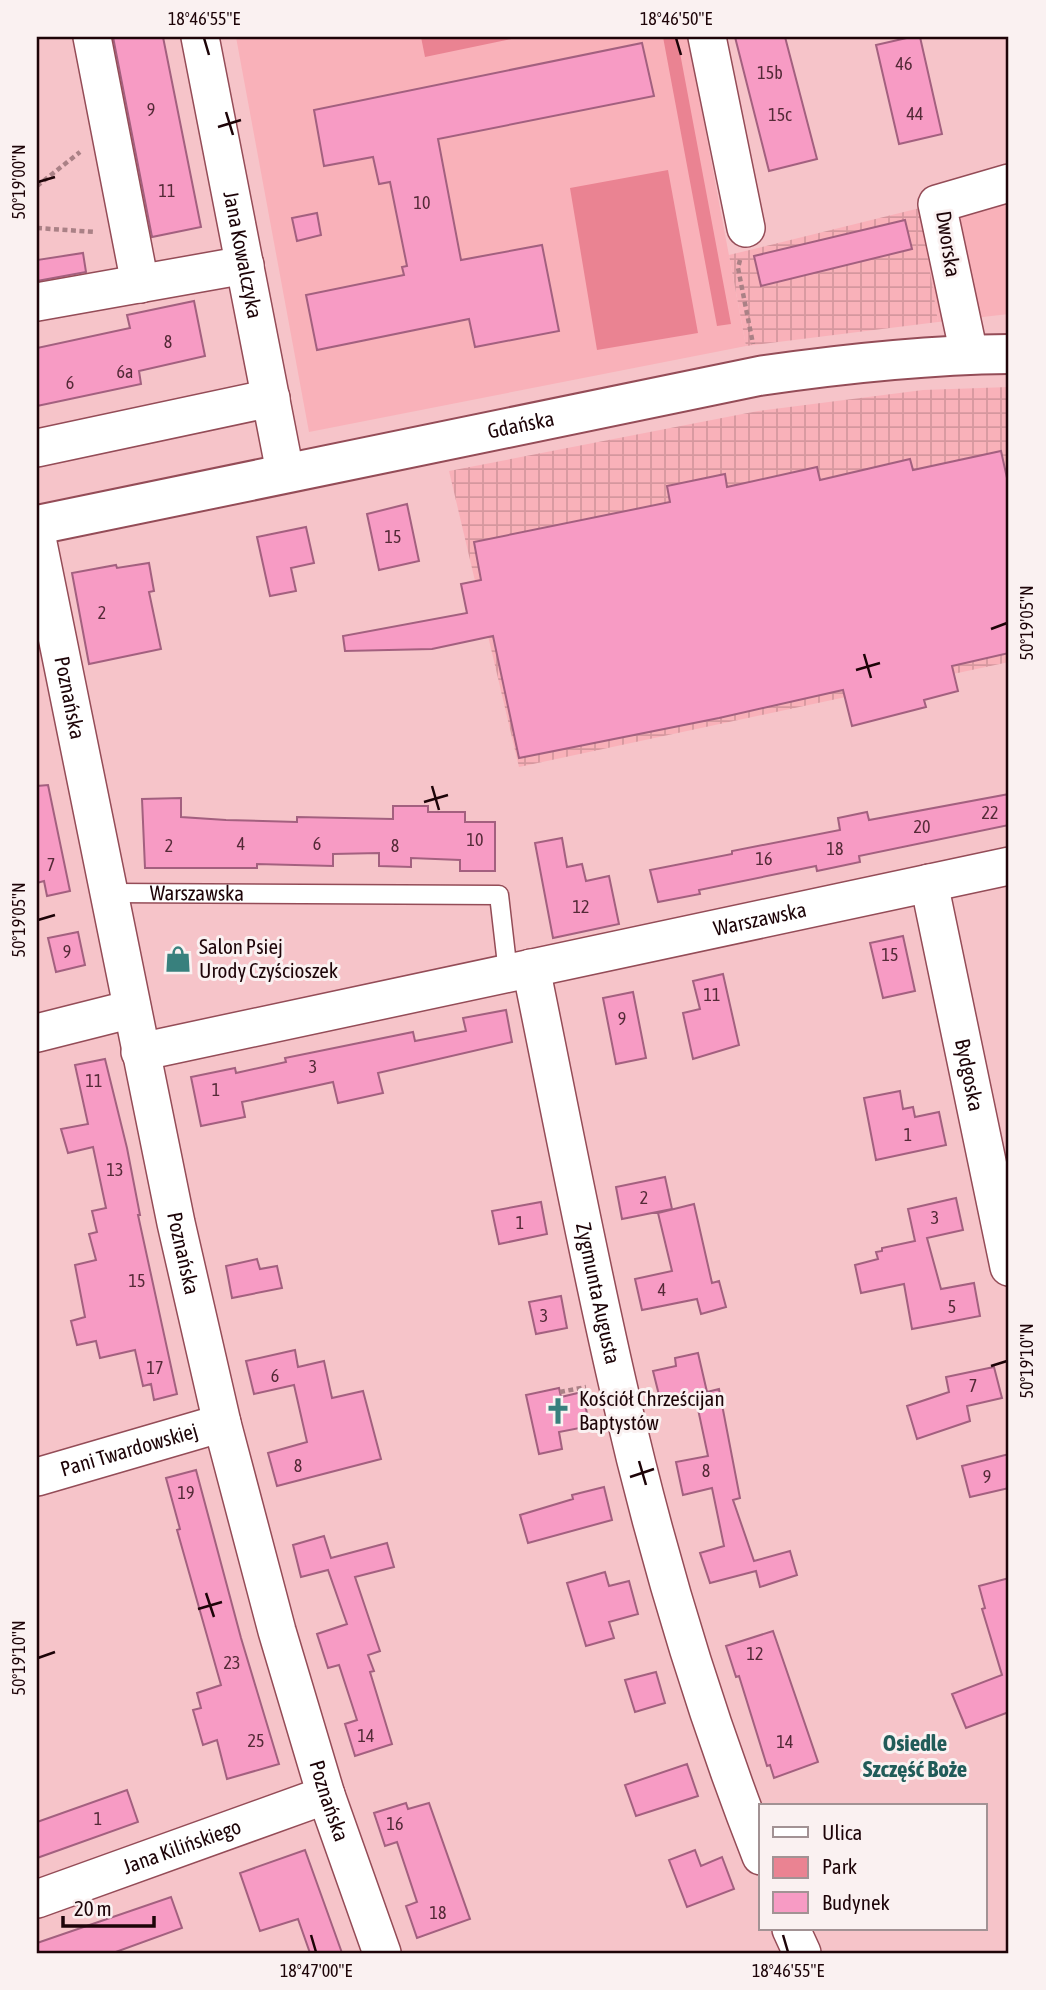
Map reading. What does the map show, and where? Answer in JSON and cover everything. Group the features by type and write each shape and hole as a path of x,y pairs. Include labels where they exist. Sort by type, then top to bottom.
{"street":[{"path":"92,37 140,284"},
{"name":"Jana Kowalczyka","path":"200,37 285,472"},
{"path":"706,37 746,228"},
{"name":"Dworska","path":"969,355 937,204 1009,183"},
{"path":"37,302 245,265"},
{"name":"Gdańska","path":"37,525 758,376 841,365 1009,354"},
{"path":"37,448 271,398"},
{"name":"Poznańska","path":"37,538 140,1052 222,1423 277,1630 326,1795 382,1953"},
{"name":"Warszawska","path":"140,1052 1009,866"},
{"name":"Bydgoska","path":"929,883 1009,1267"},
{"name":"Zygmunta Augusta","path":"520,970 648,1506 685,1641 759,1850"},
{"path":"37,1034 132,1009"},
{"name":"Pani Twardowskiej","path":"37,1477 222,1423"},
{"name":"Jana Kilińskiego","path":"37,1899 326,1795"},
{"path":"791,1930 802,1953"}],"lane":[{"name":"Warszawska","path":"109,892 499,895 520,970"}],"path":[{"path":"37,186 110,129"},
{"path":"37,228 131,234"},
{"path":"746,228 738,268 758,376"},
{"path":"560,1392 598,1385"}],"shaded area":[{"path":"236,37 688,37 746,346 309,432"},
{"path":"1009,196 1009,314 938,322 922,222"},
{"path":"920,208 938,322 746,346 729,255"},
{"path":"1009,387 1009,662 519,767 449,471 758,411 923,390"}],"green space":[{"path":"421,37 521,37 425,57"},
{"path":"663,37 677,37 731,324 717,326"},
{"path":"668,170 698,333 597,350 570,188"}],"building":[{"path":"113,37 163,37 201,227 152,237"},
{"path":"735,37 785,37 817,159 769,171"},
{"path":"920,37 942,134 899,144 876,45"},
{"path":"642,43 654,96 438,139 461,260 542,245 559,331 475,347 469,319 317,350 306,295 404,275 402,267 407,266 390,182 379,184 373,157 324,166 314,110"},
{"path":"317,213 321,235 297,241 292,218"},
{"path":"905,220 912,249 761,286 754,256"},
{"path":"83,253 86,272 37,281 37,260"},
{"path":"194,301 205,356 139,371 141,384 37,406 37,348 130,328 127,315"},
{"path":"1001,451 1009,487 1009,653 952,666 958,691 924,700 926,707 852,726 843,690 519,758 493,636 432,649 345,651 343,636 467,613 461,584 481,580 474,542 670,502 667,486 725,474 727,487 817,467 820,480 910,459 913,470"},
{"path":"407,504 419,561 379,570 367,514"},
{"path":"306,527 314,563 291,568 296,591 270,596 257,537"},
{"path":"149,563 154,591 149,592 161,649 89,664 72,573 116,565 117,568"},
{"path":"48,785 70,891 47,896 44,881 37,883 37,786"},
{"path":"1009,794 1009,825 859,856 860,862 817,871 816,866 699,890 700,894 658,902 650,870 840,830 838,818 867,812 869,820"},
{"path":"181,798 181,817 226,820 297,822 297,817 393,819 393,806 428,806 428,812 465,812 465,822 495,822 495,871 460,871 460,860 411,858 411,867 379,866 379,853 333,854 333,866 257,864 257,868 145,868 142,799"},
{"path":"562,838 567,867 582,864 586,881 609,876 619,924 553,938 535,843"},
{"path":"78,932 85,965 56,972 48,938"},
{"path":"903,936 915,991 883,998 870,943"},
{"path":"723,974 739,1045 693,1059 683,1013 700,1009 693,981"},
{"path":"633,992 646,1058 616,1064 603,998"},
{"path":"506,1010 512,1042 378,1073 383,1093 338,1103 333,1082 242,1102 245,1117 201,1126 191,1077 235,1068 236,1073 286,1062 285,1058 413,1032 415,1041 466,1031 463,1018"},
{"path":"105,1059 127,1148 138,1215 177,1394 154,1400 151,1384 143,1386 135,1350 100,1358 96,1341 77,1345 71,1321 85,1317 75,1265 96,1260 89,1234 97,1232 92,1211 106,1208 93,1147 68,1153 61,1129 88,1124 75,1065"},
{"path":"900,1091 903,1109 913,1107 915,1117 939,1112 946,1145 876,1160 864,1098"},
{"path":"665,1177 672,1209 622,1219 616,1187"},
{"path":"956,1198 963,1230 927,1238 941,1289 974,1283 980,1316 912,1329 904,1284 861,1293 855,1265 878,1259 876,1252 882,1251 882,1248 915,1241 908,1209"},
{"path":"541,1202 547,1234 499,1244 492,1211"},
{"path":"694,1204 712,1283 719,1281 726,1307 701,1314 697,1299 642,1310 635,1279 672,1271 658,1213"},
{"path":"257,1259 260,1269 277,1266 282,1288 232,1298 226,1266"},
{"path":"561,1296 567,1328 536,1334 529,1302"},
{"path":"295,1350 298,1367 324,1361 332,1398 363,1391 381,1459 277,1486 268,1453 307,1442 294,1385 254,1394 246,1361"},
{"path":"698,1353 707,1392 719,1389 740,1498 733,1500 754,1561 790,1551 797,1575 760,1587 756,1571 710,1583 700,1553 724,1546 712,1488 683,1495 676,1462 708,1456 695,1395 661,1403 653,1371 676,1366 675,1358"},
{"path":"994,1367 1002,1398 967,1406 970,1421 917,1439 907,1406 949,1392 946,1377"},
{"name":"Kościół Chrześcijan Baptystów","path":"559,1388 561,1397 582,1392 590,1426 559,1432 562,1449 539,1454 526,1395"},
{"path":"1009,1454 1009,1488 970,1497 962,1466"},
{"path":"196,1470 241,1638 279,1764 227,1779 217,1740 203,1745 193,1710 201,1708 197,1693 221,1685 177,1530 180,1529 166,1478"},
{"path":"604,1487 612,1520 528,1543 520,1515 573,1499 572,1495"},
{"path":"324,1536 331,1558 387,1543 394,1567 355,1577 380,1651 368,1655 374,1671 370,1672 392,1744 355,1756 345,1724 357,1720 339,1665 328,1668 317,1634 347,1624 328,1570 301,1577 293,1545"},
{"path":"605,1572 609,1586 629,1581 638,1614 609,1622 614,1638 586,1646 567,1583"},
{"path":"1009,1578 1009,1712 966,1728 952,1694 1002,1675 982,1609 985,1608 979,1586"},
{"path":"773,1631 818,1762 774,1778 770,1765 767,1766 739,1676 736,1677 726,1646"},
{"path":"656,1672 665,1703 635,1712 625,1680"},
{"path":"687,1764 698,1796 636,1816 625,1785"},
{"path":"127,1790 138,1822 37,1858 37,1822"},
{"path":"406,1803 408,1809 429,1803 470,1919 417,1938 406,1906 417,1902 397,1842 385,1846 374,1813"},
{"path":"305,1850 342,1953 310,1953 298,1919 260,1931 240,1873"},
{"path":"695,1850 701,1866 722,1857 734,1889 687,1907 669,1860"},
{"path":"171,1897 182,1928 113,1953 37,1953 37,1943"}],"place":[{"name":"Salon Psiej Urody Czyścioszek","path":"178,959"},
{"name":"Kościół Chrześcijan Baptystów","path":"558,1411"}],"district":[{"name":"Osiedle Szczęść Boże","path":"915,1756"}]}
